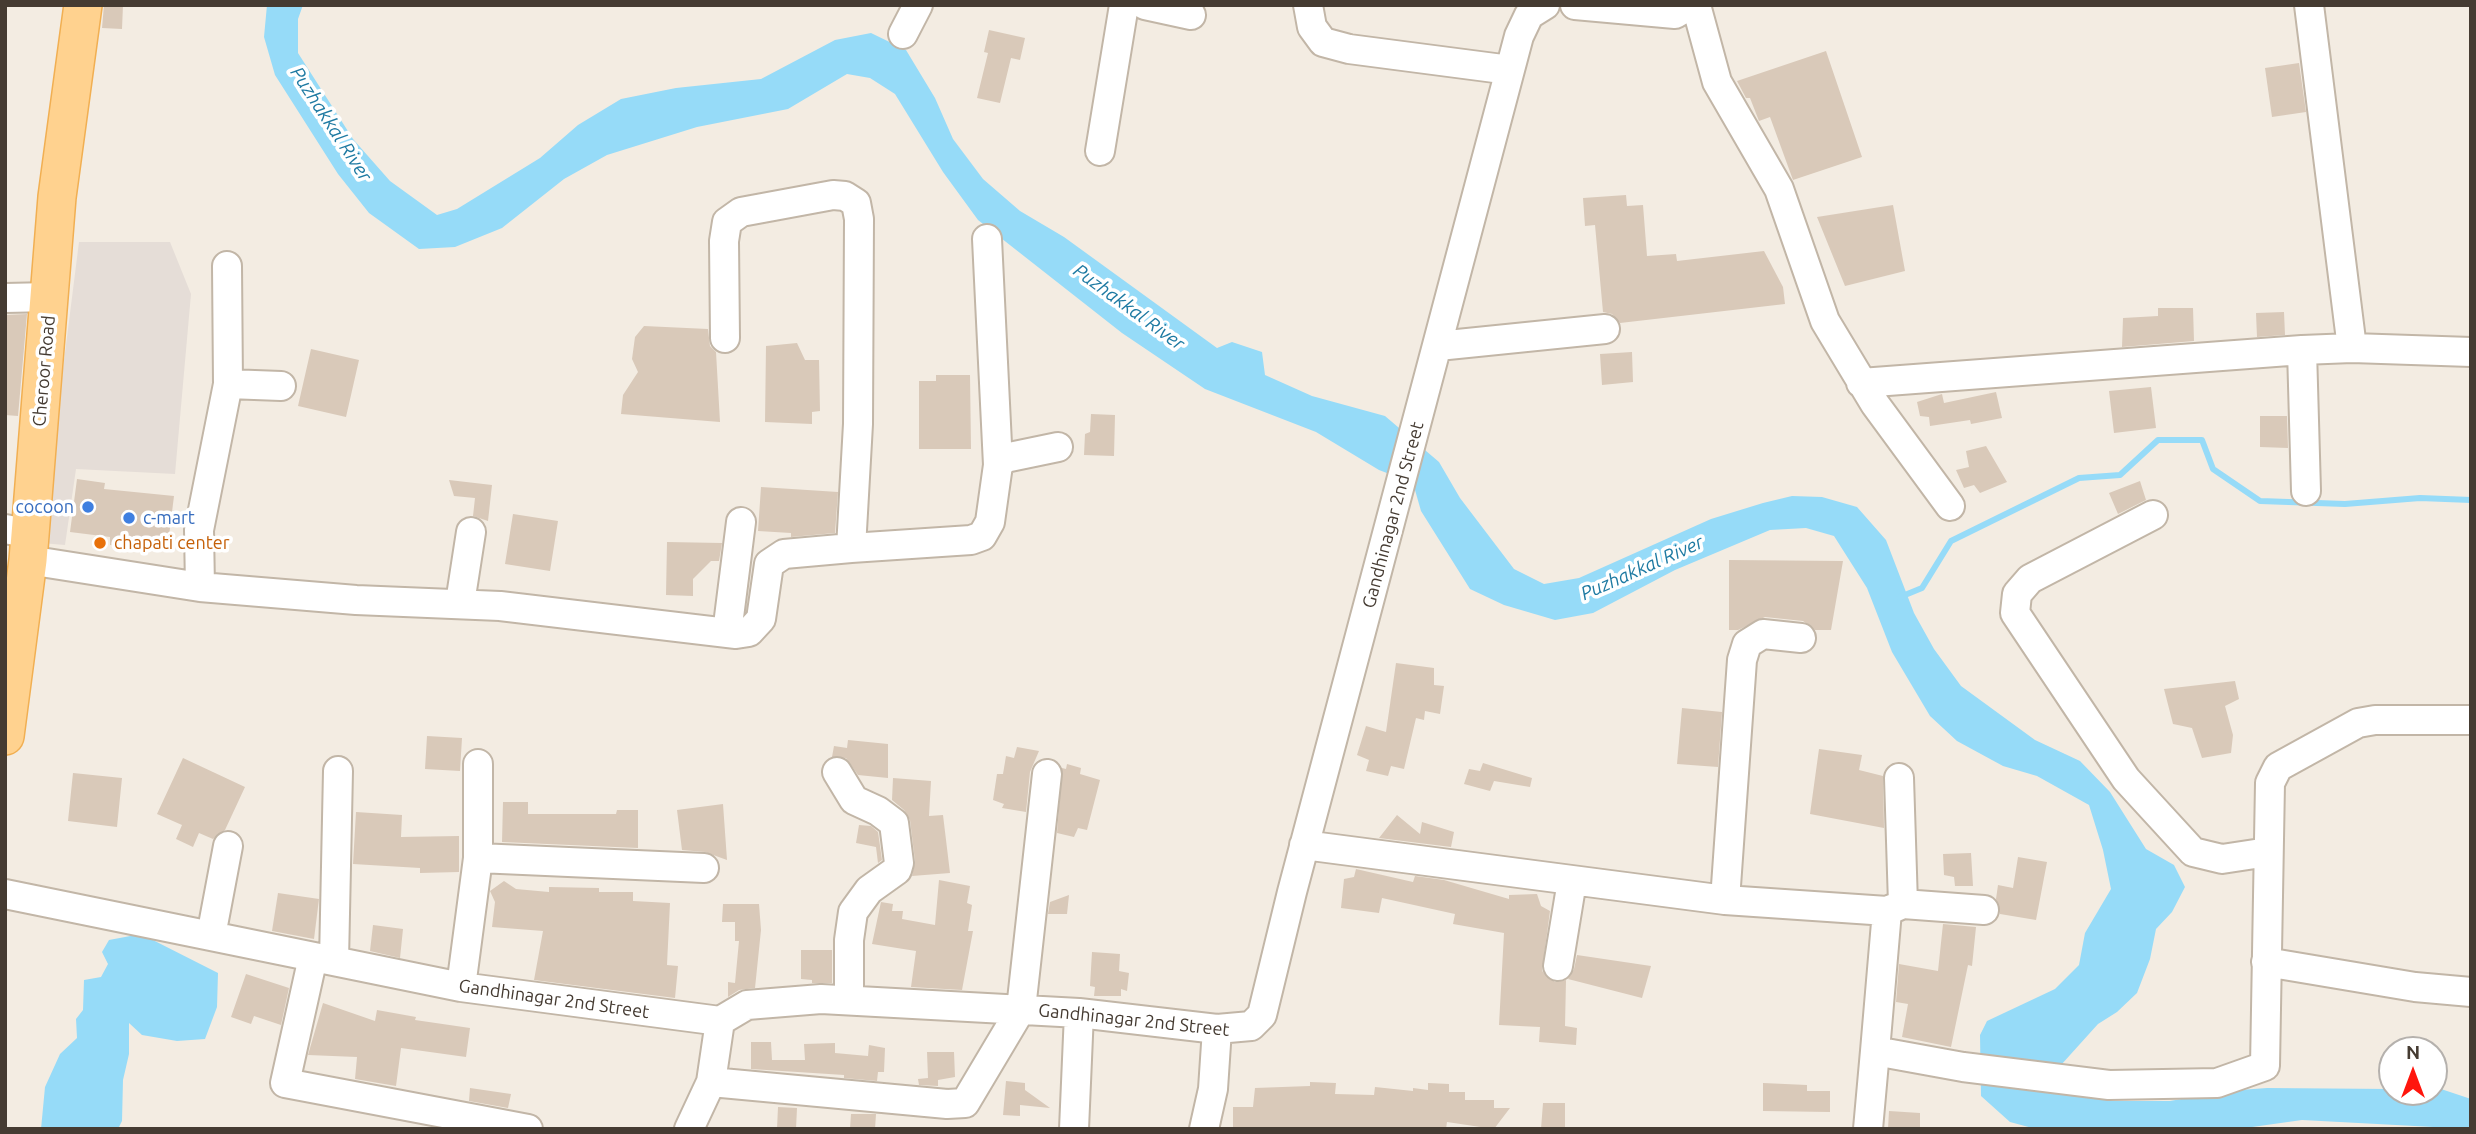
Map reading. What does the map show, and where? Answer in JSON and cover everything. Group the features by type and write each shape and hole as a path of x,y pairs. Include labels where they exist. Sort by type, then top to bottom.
{"main road":[{"name":"Cheroor Road","path":"5,736 14,595 50,297 57,197 83,5"}],"street":[{"path":"904,34 918,5"},
{"path":"1100,151 1124,5"},
{"path":"1145,5 1191,15"},
{"path":"1308,5 1312,27 1323,42 1349,49 1510,70"},
{"name":"Gandhinagar 2nd Street","path":"5,894 460,986 720,1021 747,1005 764,1001 849,1000 1079,1013 1217,1030 1251,1026 1262,1015 1304,845 1519,36 1529,15 1545,5"},
{"path":"1575,5 1675,14 1690,5"},
{"path":"1696,5 1717,82 1779,189 1825,321 1861,383 1950,506"},
{"path":"2309,5 2352,348"},
{"path":"725,338 724,241 727,222 741,212 833,195 845,196 856,203 859,219 858,437 851,548"},
{"path":"21,541 200,587 356,600 460,603 727,633 749,632 761,619 769,564 784,554 971,540 982,536 990,522 998,465 987,239"},
{"path":"200,587 199,530 228,384 227,266"},
{"path":"5,298 50,297"},
{"path":"1438,346 1605,329"},
{"path":"1861,383 2302,350 2352,348 2471,352"},
{"path":"2302,350 2306,491"},
{"path":"228,384 281,386"},
{"path":"998,465 1005,458 1058,447"},
{"path":"2154,514 2029,579 2017,594 2015,613 2126,779 2193,852 2222,859 2268,852"},
{"path":"727,633 741,522"},
{"path":"460,603 471,532"},
{"path":"1725,900 1742,660 1747,644 1763,634 1801,638"},
{"path":"1875,1051 1963,1067 2109,1085 2217,1083 2265,1066 2270,783 2278,767 2358,723 2375,720 2471,720"},
{"path":"460,986 478,858 478,764"},
{"path":"338,771 323,959 285,1083 528,1129"},
{"path":"837,772 854,800 878,810 894,823 899,863 897,870 869,890 853,912 849,940 849,1000"},
{"path":"710,1082 947,1104 965,1103 1021,1009 1047,774"},
{"path":"1868,1129 1875,1051 1895,908 1899,778"},
{"path":"1304,845 1725,900 1984,910"},
{"path":"211,936 228,846"},
{"path":"478,858 704,868"},
{"path":"1558,966 1572,881"},
{"path":"2266,962 2415,988 2471,992"},
{"path":"1074,1129 1079,1013"},
{"path":"689,1129 710,1082 720,1021"},
{"path":"1204,1129 1213,1089 1217,1030"}],"shaded area":[{"path":"79,242 170,242 191,294 175,474 76,469 65,545 41,543"}],"water":[{"name":"Puzhakkal River","path":"267,5 303,5 298,19 298,53 353,139 390,181 437,215 457,209 540,158 578,125 621,99 676,88 761,79 835,40 871,33 906,50 935,98 953,139 983,179 1020,211 1064,237 1217,348 1232,342 1262,352 1265,375 1312,396 1385,416 1439,462 1460,498 1514,569 1544,584 1579,578 1711,519 1763,503 1792,496 1822,497 1857,507 1886,540 1914,613 1934,649 1961,686 2035,740 2080,761 2110,792 2146,849 2174,865 2185,887 2172,912 2156,929 2150,959 2137,993 2117,1012 2098,1024 2061,1065 2064,1091 2114,1101 2170,1101 2226,1091 2267,1088 2378,1089 2378,1106 2448,1106 2448,1091 2471,1099 2471,1129 2302,1120 2238,1129 2036,1129 2010,1122 1981,1096 1980,1035 1987,1021 2055,989 2079,965 2085,933 2111,889 2103,850 2089,805 2037,776 2003,766 1957,741 1930,716 1892,652 1867,588 1834,536 1806,528 1770,530 1675,570 1593,613 1555,620 1504,605 1470,589 1421,511 1413,483 1379,470 1316,432 1205,389 1122,333 978,220 943,172 895,94 870,78 847,74 788,109 697,127 607,155 564,179 502,228 455,247 419,249 369,213 338,174 275,75 264,37"},
{"path":"141,934 218,973 217,1007 205,1039 177,1041 142,1035 129,1023 129,1054 123,1080 122,1121 118,1129 41,1129 45,1087 60,1054 77,1038 76,1019 83,1010 84,980 101,977 108,964 102,952 109,940"}],"building":[{"path":"104,5 123,5 122,29 102,28"},
{"path":"989,30 1025,38 1020,60 1011,58 1000,103 977,98 988,53 984,52"},
{"path":"1826,51 1862,157 1793,180 1770,117 1759,121 1750,98 1746,98 1737,81"},
{"path":"2299,63 2306,112 2272,117 2265,68"},
{"path":"1626,195 1627,206 1643,205 1647,256 1676,254 1677,261 1764,251 1783,287 1785,304 1620,323 1612,314 1603,312 1595,225 1585,226 1583,198"},
{"path":"1893,205 1905,271 1845,286 1817,217"},
{"path":"2158,308 2193,308 2194,341 2122,347 2123,318 2158,316"},
{"path":"2284,312 2285,335 2257,337 2256,313"},
{"path":"27,314 18,416 5,415 5,315"},
{"path":"644,326 708,329 710,346 716,352 720,422 621,414 623,395 638,372 632,359 635,337"},
{"path":"797,343 805,360 819,360 820,411 812,412 812,424 765,422 766,346"},
{"path":"311,349 359,360 346,417 298,406"},
{"path":"1632,352 1633,382 1602,385 1600,354"},
{"path":"936,375 970,375 971,449 919,449 919,381 936,381"},
{"path":"2151,387 2156,428 2114,433 2109,391"},
{"path":"1996,392 2002,418 1971,424 1970,420 1930,426 1929,417 1920,416 1917,402 1942,394 1944,403"},
{"path":"1091,414 1115,415 1114,456 1084,455 1085,434 1090,432"},
{"path":"2260,416 2287,416 2288,448 2260,447"},
{"path":"1986,446 2007,482 1980,493 1974,485 1964,488 1956,470 1969,467 1966,451"},
{"path":"77,479 105,483 104,489 174,496 167,552 110,545 110,537 70,532"},
{"path":"449,480 492,485 488,521 473,516 475,498 454,496"},
{"path":"2140,481 2146,500 2118,514 2109,493"},
{"path":"761,487 838,492 835,533 791,537 791,533 758,531"},
{"path":"513,514 558,521 550,571 505,564"},
{"path":"667,542 722,543 719,561 711,561 693,579 693,596 666,595"},
{"path":"1729,560 1843,561 1831,630 1815,630 1803,621 1765,617 1738,630 1729,630"},
{"path":"1396,663 1434,668 1434,685 1444,686 1440,714 1425,711 1424,720 1416,718 1404,769 1391,766 1388,776 1366,771 1369,760 1357,755 1366,726 1386,732"},
{"path":"2235,681 2239,699 2225,706 2233,735 2231,753 2202,758 2192,728 2173,724 2164,689"},
{"path":"1682,708 1722,712 1718,767 1677,764"},
{"path":"427,736 462,738 460,771 425,769"},
{"path":"848,740 888,744 888,778 858,775 846,758 832,757 834,746 847,748"},
{"path":"1017,747 1039,751 1030,772 1026,812 1002,808 1004,804 993,800 997,774 1003,774 1006,756 1014,758"},
{"path":"1819,749 1862,755 1859,770 1883,776 1884,828 1810,814"},
{"path":"183,758 245,787 225,830 213,839 199,833 193,847 176,839 182,825 157,814"},
{"path":"1483,763 1532,778 1530,787 1494,781 1490,791 1464,784 1469,769 1480,771"},
{"path":"1067,764 1081,768 1080,774 1100,780 1087,830 1078,828 1074,837 1057,833 1062,768 1066,769"},
{"path":"73,773 122,778 117,827 68,821"},
{"path":"893,778 931,781 929,816 943,815 950,873 912,876 915,861 910,820 904,810 892,800"},
{"path":"503,802 528,802 528,814 616,814 617,810 638,810 638,848 502,842"},
{"path":"723,804 727,860 705,852 682,850 677,810"},
{"path":"356,812 402,815 401,837 459,836 459,872 420,873 420,868 353,864"},
{"path":"1397,815 1420,834 1422,822 1454,832 1451,847 1379,838"},
{"path":"859,825 871,826 878,832 882,860 878,863 876,847 856,843"},
{"path":"1971,853 1973,886 1955,886 1954,877 1944,875 1943,854"},
{"path":"2018,857 2047,862 2036,920 2000,914 1996,899 1998,885 2013,888"},
{"path":"1356,869 1413,882 1415,876 1444,880 1509,899 1509,895 1537,894 1541,906 1550,911 1542,971 1555,982 1566,980 1565,1026 1577,1028 1576,1045 1539,1042 1540,1027 1499,1025 1504,933 1453,924 1455,914 1382,898 1379,913 1341,908 1344,879 1354,877"},
{"path":"939,880 970,886 967,903 972,905 968,931 973,931 962,990 911,987 916,951 872,944 881,902 893,904 892,911 903,911 902,919 935,925"},
{"path":"504,881 516,889 549,892 549,887 599,888 599,892 633,892 633,901 670,903 667,965 678,966 675,998 534,980 543,931 492,927 495,902 490,891"},
{"path":"278,893 319,899 314,939 272,931"},
{"path":"1069,895 1067,914 1048,914 1050,902"},
{"path":"723,904 759,904 761,930 755,988 739,990 728,997 728,982 735,983 739,941 735,941 735,922 722,922"},
{"path":"1943,924 1976,927 1972,966 1968,965 1951,1047 1902,1037 1908,1004 1896,1002 1899,964 1938,971"},
{"path":"373,925 403,929 400,958 370,951"},
{"path":"801,950 832,950 832,983 812,983 812,980 801,979"},
{"path":"1092,952 1120,954 1119,971 1129,973 1127,991 1121,989 1121,996 1094,996 1095,987 1090,986"},
{"path":"1577,955 1651,966 1642,998 1568,979 1574,969"},
{"path":"246,974 289,988 281,1025 254,1016 251,1024 231,1017"},
{"path":"323,1003 375,1021 377,1010 416,1017 415,1020 470,1028 466,1057 401,1048 396,1086 355,1079 357,1057 308,1055"},
{"path":"751,1042 771,1042 772,1060 805,1060 804,1044 835,1043 835,1053 868,1056 869,1045 885,1048 884,1072 878,1072 877,1081 844,1078 844,1075 751,1069"},
{"path":"927,1052 954,1052 955,1077 938,1080 938,1086 919,1085 918,1079 928,1078"},
{"path":"1006,1081 1025,1083 1025,1090 1050,1108 1020,1105 1020,1116 1003,1115"},
{"path":"1310,1082 1336,1083 1335,1094 1374,1095 1375,1087 1413,1091 1413,1088 1428,1090 1428,1083 1449,1084 1449,1092 1465,1092 1465,1100 1494,1100 1494,1108 1510,1108 1494,1129 1447,1122 1446,1129 1233,1129 1233,1107 1253,1107 1255,1088 1310,1086"},
{"path":"1763,1083 1807,1085 1807,1091 1830,1091 1830,1112 1763,1111"},
{"path":"470,1088 511,1094 508,1108 469,1101"},
{"path":"1543,1103 1565,1103 1565,1129 1541,1129"},
{"path":"778,1107 797,1108 796,1129 777,1129"},
{"path":"1889,1111 1920,1113 1920,1129 1888,1129"},
{"path":"851,1114 876,1114 875,1129 850,1129"}],"waterway":[{"path":"1900,597 1922,588 1951,541 2079,478 2120,475 2158,440 2202,440 2213,469 2260,501 2345,504 2420,498 2471,500"}],"place":[{"name":"cocoon","path":"88,507"},
{"name":"c-mart","path":"129,518"},
{"name":"chapati center","path":"100,543"}]}
